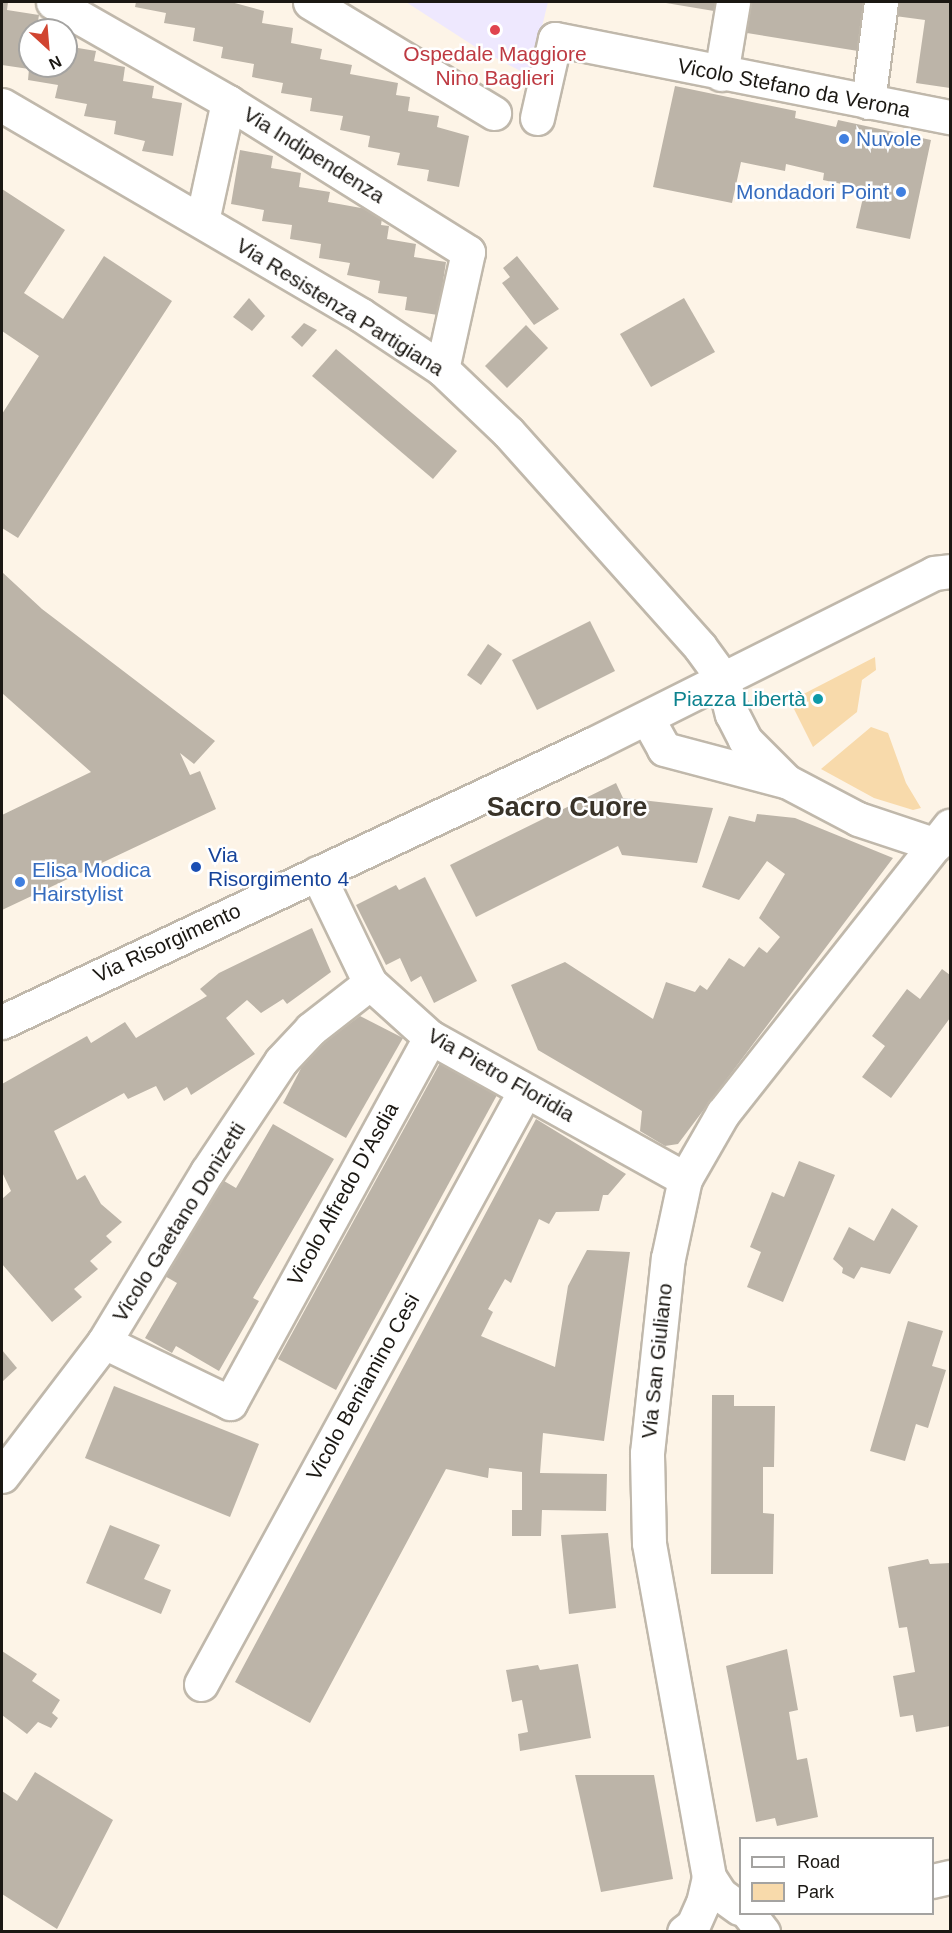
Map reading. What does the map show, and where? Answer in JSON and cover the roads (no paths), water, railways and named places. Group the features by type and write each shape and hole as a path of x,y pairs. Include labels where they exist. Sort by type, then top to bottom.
{"street":[{"name":"Via Indipendenza","path":"53,2 228,102 468,252 442,369"},
{"path":"310,2 494,113"},
{"path":"721,74 733,2"},
{"path":"868,102 881,2"},
{"name":"Vicolo Stefano da Verona","path":"537,118 555,39 638,58 951,117"},
{"path":"202,221 228,102"},
{"name":"Via Resistenza Partigiana","path":"2,105 361,315 442,369 508,432 700,647 723,679"},
{"name":"Via Risorgimento","path":"2,1022 647,718 934,573 951,571"},
{"path":"723,679 732,714 745,740 786,781"},
{"path":"647,718 664,749 786,781 858,819 944,836"},
{"name":"Via San Giuliano","path":"739,1908 720,1894 709,1877 649,1543 647,1453 668,1258 685,1179 723,1113 944,836"},
{"name":"Via Pietro Floridia","path":"317,873 370,983 430,1037 685,1179"},
{"name":"Vicolo Gaetano Donizetti","path":"2,1476 104,1342 281,1061 310,1029 370,983"},
{"name":"Vicolo Alfredo D'Asdia","path":"104,1342 230,1403 256,1350 430,1037"},
{"name":"Vicolo Beniamino Cesi","path":"201,1684 525,1090"},
{"path":"689,1929 703,1903 709,1877"},
{"path":"934,1881 951,1877"},
{"path":"689,1929 713,1909 739,1913"}],"place":[{"name":"Ospedale Maggiore Nino Baglieri","path":"495,30"},
{"name":"Nuvole","path":"844,139"},
{"name":"Mondadori Point","path":"901,192"},
{"name":"Piazza Libertà","path":"818,699"},
{"name":"Via Risorgimento 4","path":"196,867"},
{"name":"Elisa Modica Hairstylist","path":"20,882"}],"district":[{"name":"Sacro Cuore","path":"567,808"}]}
